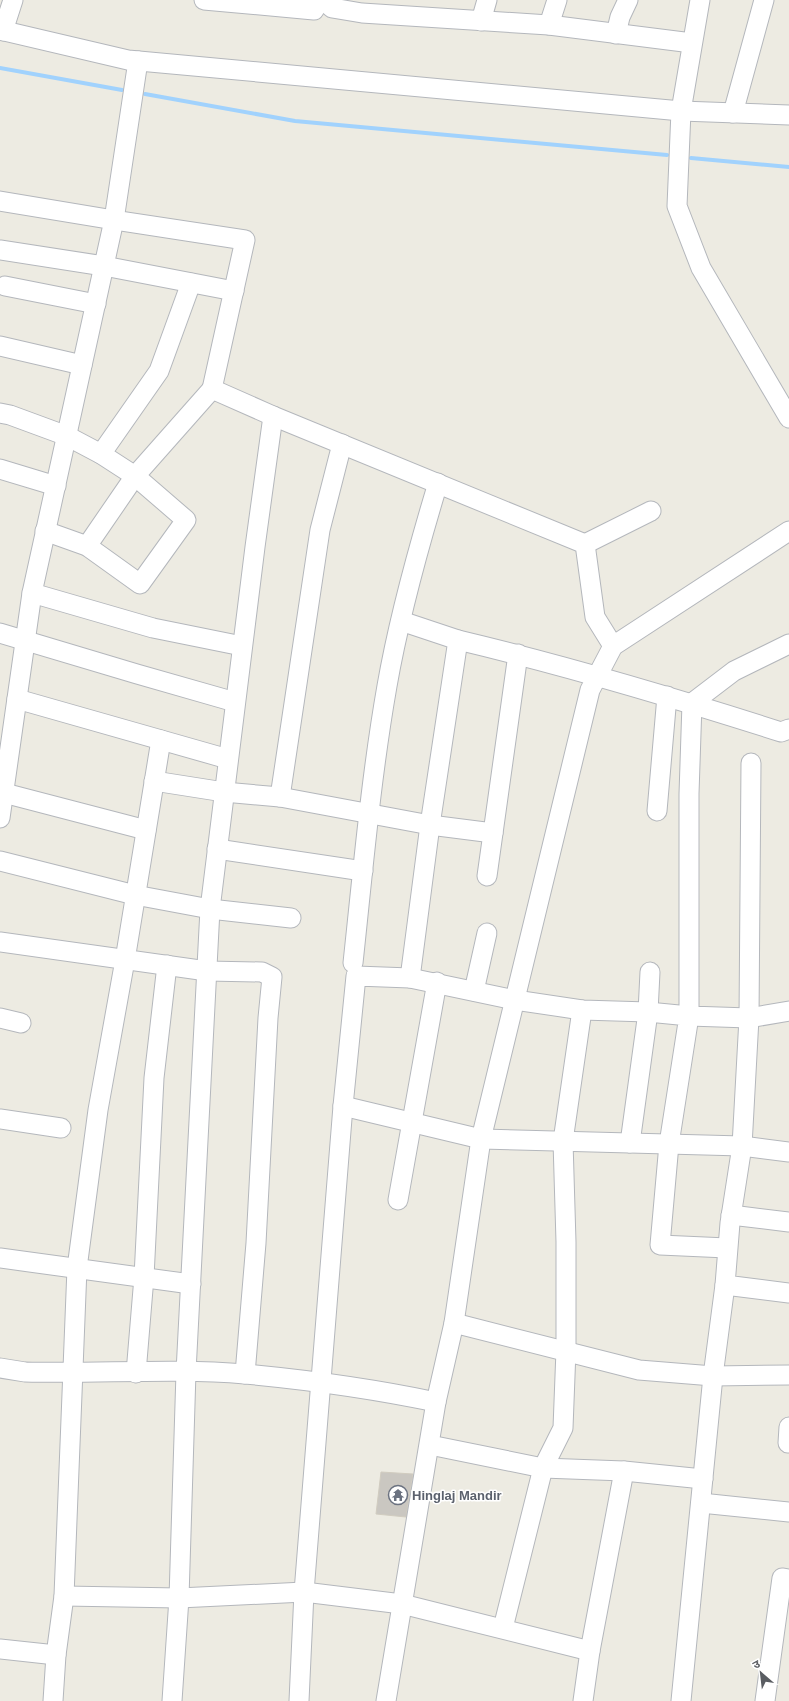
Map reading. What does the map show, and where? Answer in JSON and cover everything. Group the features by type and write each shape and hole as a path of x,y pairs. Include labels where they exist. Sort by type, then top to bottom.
{"street":[{"path":"13,0 2,30 128,60 681,111 789,115"},
{"path":"204,0 314,10 320,0"},
{"path":"323,0 332,8 363,6 414,8 481,21 549,25 692,43"},
{"path":"481,21 487,0"},
{"path":"549,25 557,0"},
{"path":"616,34 620,17 628,0"},
{"path":"700,0 681,111 677,206 701,268 789,418"},
{"path":"733,113 764,0"},
{"path":"0,818 32,593 114,220 138,61"},
{"path":"0,201 245,240 212,389 135,476 87,546"},
{"path":"0,250 104,266 234,291"},
{"path":"101,454 159,371 190,283"},
{"path":"5,286 96,304"},
{"path":"0,346 82,365"},
{"path":"212,389 273,416 585,544 651,511"},
{"path":"0,414 10,415 67,436 101,454 135,476 186,520 140,584 87,546 46,531"},
{"path":"172,1701 179,1598 186,1372 210,909 242,646 273,416"},
{"path":"280,797 320,530 342,444"},
{"path":"0,469 56,486"},
{"path":"353,963 368,814 387,686 421,539 438,483"},
{"path":"390,1700 402,1604 436,1402 454,1323 481,1139 590,690 613,646 789,531"},
{"path":"585,544 595,617 613,646"},
{"path":"32,593 153,628 242,646"},
{"path":"401,621 458,640 518,654 692,703 781,732 789,729"},
{"path":"0,633 25,639 136,674 235,702"},
{"path":"410,978 430,824 458,640"},
{"path":"692,703 734,671 789,644"},
{"path":"487,876 518,654"},
{"path":"657,811 668,696"},
{"path":"17,699 228,759"},
{"path":"692,703 689,794 689,1016 669,1144 660,1245 727,1248"},
{"path":"53,1701 56,1655 64,1596 77,1268 98,1110 125,960 161,740"},
{"path":"681,1701 713,1376 725,1285 727,1248 742,1146 749,1018 750,762"},
{"path":"154,781 224,792 280,797 368,814 493,833"},
{"path":"4,793 146,830"},
{"path":"217,849 363,871"},
{"path":"0,861 135,895 210,909 291,918"},
{"path":"474,991 487,933"},
{"path":"0,942 207,971 262,972 272,977 268,1018 256,1243 245,1374"},
{"path":"136,1372 144,1277 154,1078 166,965"},
{"path":"630,1143 648,1012 650,972"},
{"path":"299,1701 304,1592 322,1383 343,1106 356,976 410,978 437,982 515,1000 582,1010 749,1018 789,1011"},
{"path":"398,1200 437,982"},
{"path":"503,1628 542,1468 563,1428 566,1350 566,1242 563,1141 582,1010"},
{"path":"0,1018 21,1023"},
{"path":"343,1106 481,1139 742,1146 789,1152"},
{"path":"0,1119 61,1128"},
{"path":"731,1215 789,1222"},
{"path":"0,1258 191,1284"},
{"path":"725,1285 789,1293"},
{"path":"454,1323 566,1350 639,1370 713,1376 789,1376"},
{"path":"0,1368 24,1372 186,1372 245,1374 387,1392 436,1402"},
{"path":"789,1427 789,1443"},
{"path":"430,1444 542,1468 624,1471 703,1478"},
{"path":"583,1701 590,1651 624,1471"},
{"path":"701,1503 789,1512"},
{"path":"765,1701 782,1578 789,1579"},
{"path":"64,1596 179,1598 304,1592 402,1604 503,1628 590,1651"},
{"path":"0,1649 56,1655"}],"building":[{"name":"Hinglaj Mandir","path":"381,1472 413,1474 406,1517 376,1514"}],"waterway":[{"path":"0,68 122,90"},
{"path":"145,94 295,121 667,155"},
{"path":"691,158 789,167"}],"place":[{"name":"Hinglaj Mandir","path":"398,1495"}]}
